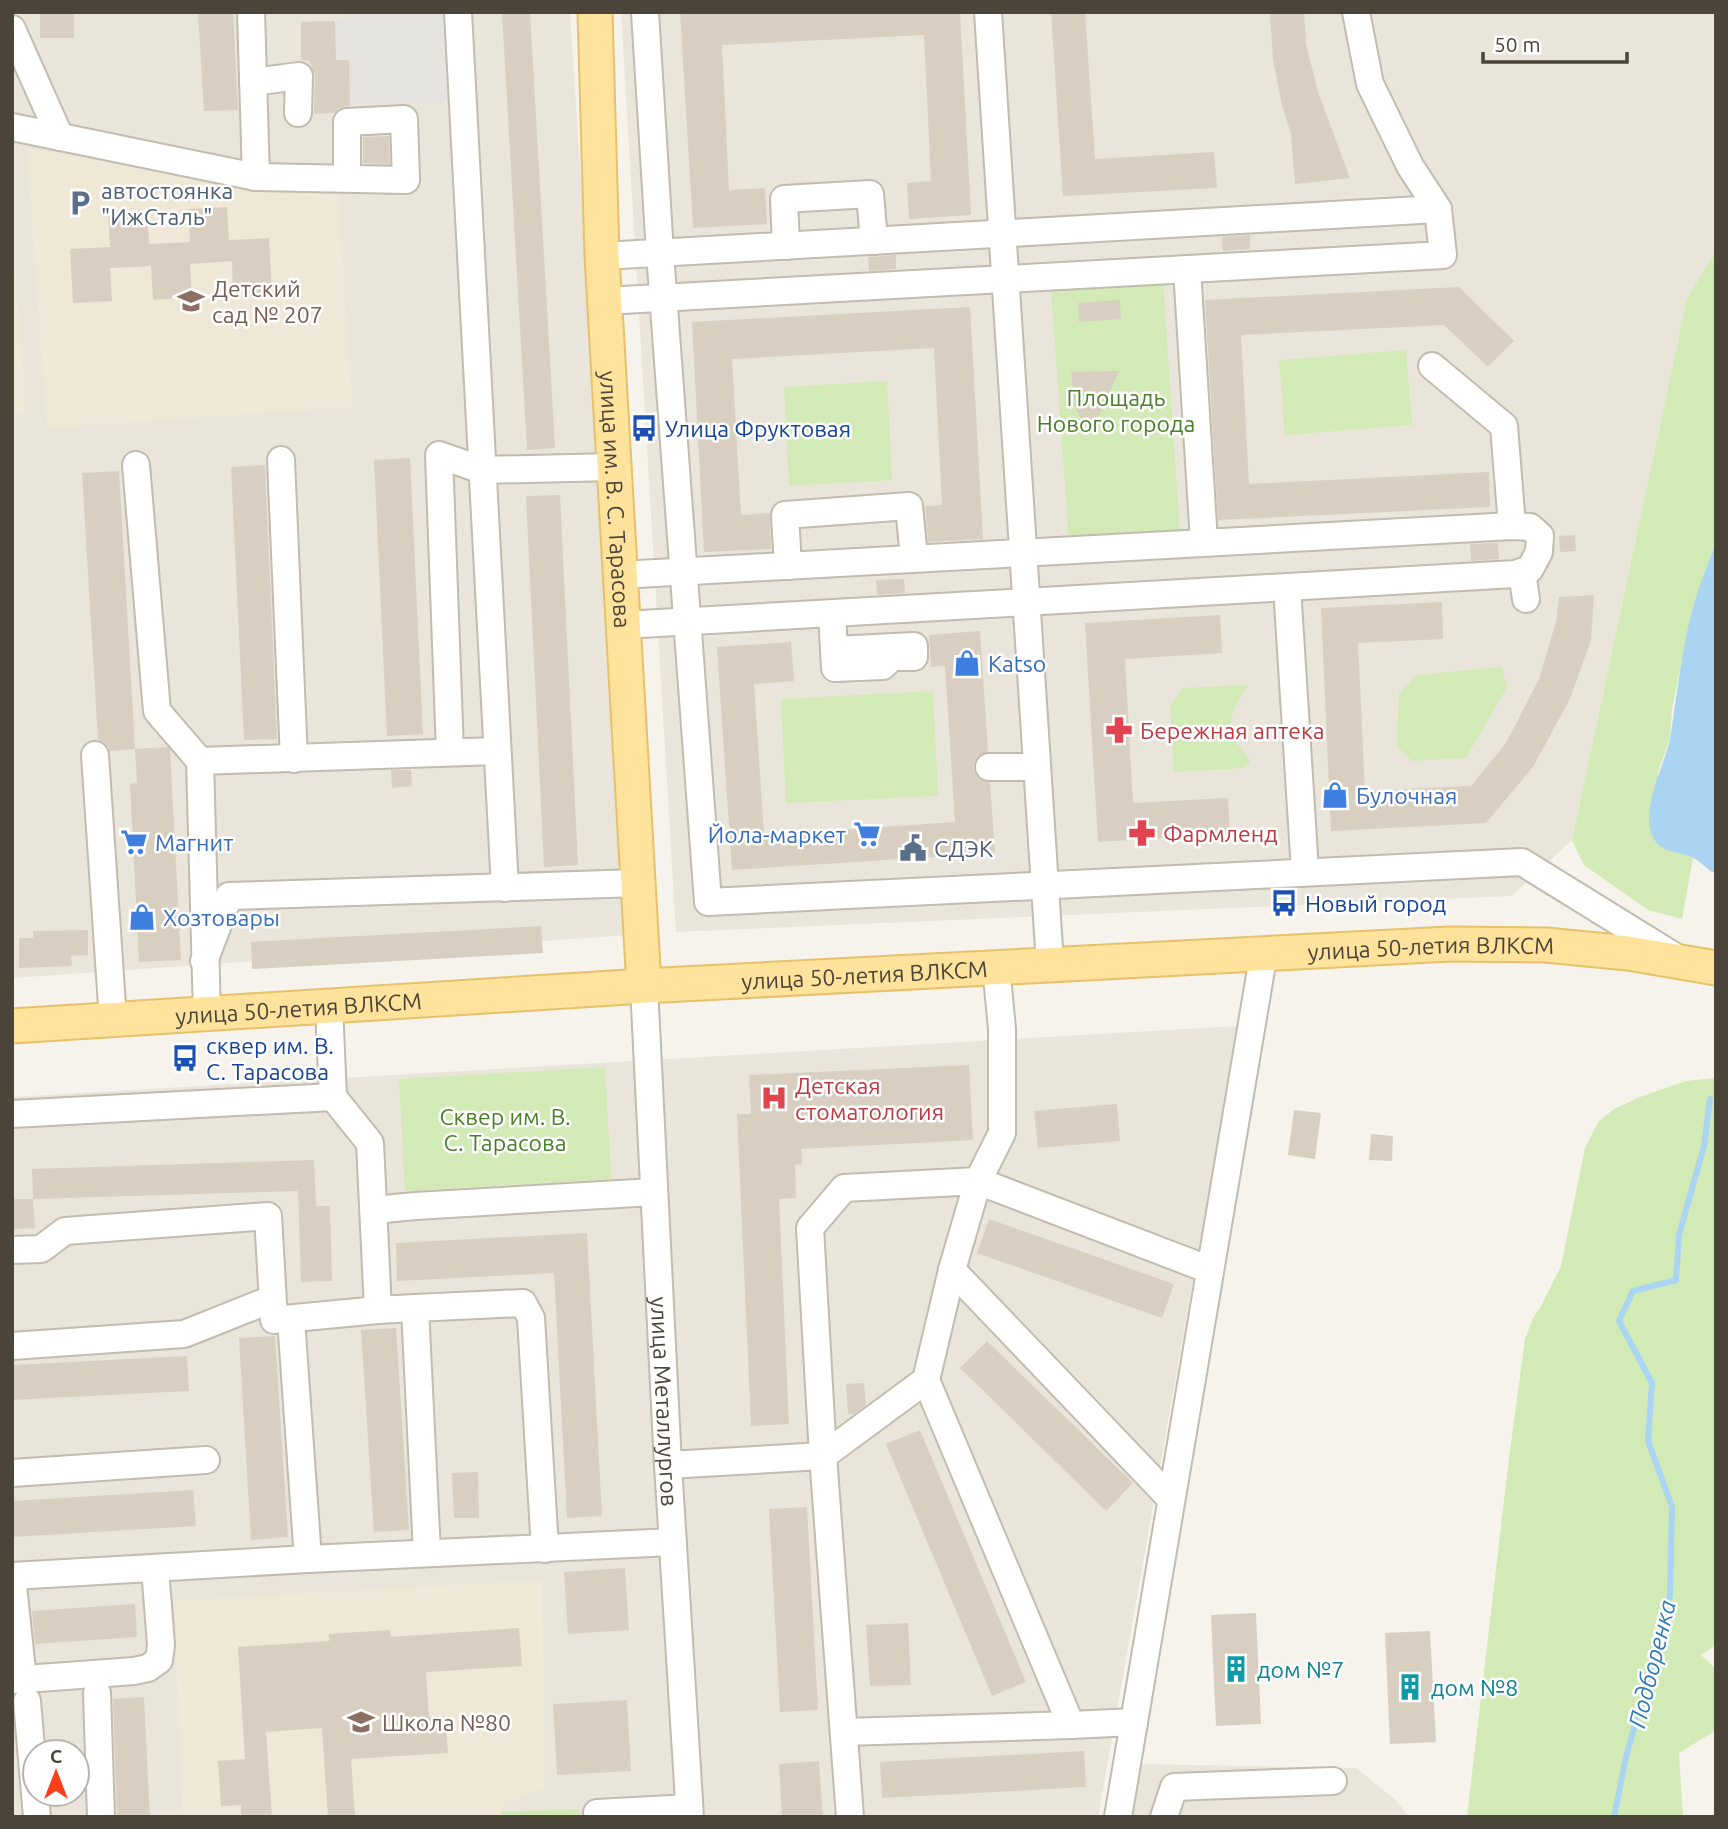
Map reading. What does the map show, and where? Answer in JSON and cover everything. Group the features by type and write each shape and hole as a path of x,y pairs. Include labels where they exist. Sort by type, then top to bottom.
{"main road":[{"name":"улица им. В. С. Тарасова","path":"595,12 604,301 644,986"},
{"name":"улица 50-летия ВЛКСМ","path":"12,1026 644,986 1450,944 1546,945 1628,953 1716,968"}],"street":[{"path":"251,12 256,177"},
{"path":"458,12 505,888"},
{"path":"645,12 708,902 1522,862 1682,961"},
{"path":"988,12 1049,964"},
{"path":"604,301 1443,255 1438,209 1410,166 1370,84 1356,12"},
{"path":"12,29 60,137"},
{"path":"253,82 299,76 298,113"},
{"path":"12,127 256,177 347,179"},
{"path":"786,246 784,199 870,194 874,241"},
{"path":"602,256 1438,209"},
{"path":"1187,269 1204,542"},
{"path":"1432,366 1504,426 1512,526"},
{"path":"450,752 439,455 482,470 614,467"},
{"path":"281,460 294,759"},
{"path":"136,465 157,711 200,761 207,1014"},
{"path":"788,566 785,515 909,506 914,558"},
{"path":"620,575 1204,542 1328,525 1512,526 1530,527 1540,536 1539,552 1530,569 1515,574 623,625"},
{"path":"1522,572 1526,598"},
{"path":"1287,587 1305,871"},
{"path":"832,614 834,650"},
{"path":"200,761 497,751"},
{"path":"95,755 113,1020"},
{"path":"989,767 1037,766"},
{"path":"204,961 229,896 638,883"},
{"path":"1118,1817 1264,952"},
{"path":"996,966 1002,1029 1002,1133 978,1181 952,1270 926,1380 1071,1725"},
{"name":"улица Металлургов","path":"644,986 668,1465 690,1812"},
{"path":"329,1006 333,1097 370,1143 378,1310"},
{"path":"12,1114 333,1097"},
{"path":"850,1817 823,1456 810,1228 844,1188 978,1181 1210,1270"},
{"path":"374,1210 653,1192"},
{"path":"12,1250 41,1249 65,1231 268,1216 274,1320 378,1310 523,1303 531,1318 545,1549"},
{"path":"952,1270 1171,1499"},
{"path":"12,1346 184,1334 272,1298"},
{"path":"415,1308 427,1553"},
{"path":"291,1319 308,1559"},
{"path":"668,1465 823,1456 926,1380"},
{"path":"12,1473 206,1460"},
{"path":"37,1817 21,1687 12,1576 673,1542"},
{"path":"21,1687 134,1671 148,1668 159,1660 161,1645 155,1568"},
{"path":"97,1693 101,1817"},
{"path":"844,1732 1134,1722"},
{"path":"1164,1817 1174,1787 1334,1782"},
{"path":"597,1813 690,1812"}],"shaded area":[{"path":"12,12 570,12 630,935 12,978"},
{"path":"349,12 451,12 452,102 350,103 349,60 336,59 335,21 349,21"},
{"path":"621,12 1716,12 1716,251 1687,298 1572,840 1512,896 676,932"},
{"name":"Детский сад № 207","path":"27,149 338,196 352,407 47,428"},
{"path":"12,233 26,413 12,414"},
{"path":"1238,1026 1098,1817 12,1817 12,1097"},
{"name":"Школа №80","path":"542,1580 544,1788 501,1804 501,1817 183,1817 174,1601"},
{"path":"1142,1764 1356,1768 1398,1802 1408,1817 1132,1817"}],"green space":[{"path":"1716,251 1716,540 1692,610 1672,709 1670,738 1658,772 1662,848 1693,857 1682,919 1648,910 1584,865 1572,840 1687,298"},
{"name":"Площадь Нового города","path":"1163,281 1180,533 1069,540 1051,288"},
{"path":"1406,350 1412,425 1285,435 1279,360"},
{"path":"887,381 892,480 789,486 784,387"},
{"path":"1502,667 1507,687 1466,758 1412,761 1397,746 1399,693 1417,675"},
{"path":"1248,685 1234,709 1231,730 1250,764 1244,768 1174,772 1170,705 1183,688"},
{"path":"933,691 938,796 786,803 781,699"},
{"name":"Сквер им. В. С. Тарасова","path":"605,1067 611,1179 405,1191 399,1079"},
{"path":"1716,1078 1716,1645 1701,1655 1716,1669 1715,1731 1679,1753 1683,1817 1467,1817 1525,1339 1533,1318 1561,1266 1585,1148 1599,1121 1614,1109 1686,1081"},
{"path":"580,1809 580,1817 501,1817 501,1812"}],"water":[{"path":"1716,540 1716,872 1712,872 1690,856 1660,846 1651,831 1649,819 1650,805 1670,739 1688,627"}],"building":[{"path":"40,12 74,12 74,38 40,38"},
{"path":"198,12 233,12 238,110 204,111"},
{"path":"502,12 530,12 555,448 527,450"},
{"path":"680,12 960,12 971,215 909,219 907,183 931,181 924,35 722,45 729,190 765,188 767,224 693,228"},
{"path":"1051,12 1085,12 1095,159 1214,152 1217,188 1063,196"},
{"path":"1270,12 1304,12 1306,44 1318,92 1350,178 1295,184 1291,134 1273,60"},
{"path":"335,21 336,60 349,60 350,106 339,108 334,113 314,114 315,76 309,60 301,60 301,22"},
{"path":"389,136 390,164 363,163 363,137"},
{"path":"227,207 229,240 269,238 272,293 233,294 232,261 190,264 192,297 153,300 151,266 110,268 112,301 73,303 70,249 110,247 108,213 147,211 149,244 190,242 188,209"},
{"path":"1250,235 1250,249 1223,251 1222,237"},
{"path":"896,255 896,269 869,271 868,257"},
{"path":"1459,287 1514,341 1488,367 1444,325 1241,335 1249,484 1489,472 1490,507 1218,520 1205,300"},
{"path":"1120,300 1121,319 1079,322 1078,303"},
{"path":"970,307 983,539 928,542 925,506 942,505 934,348 732,359 741,515 770,513 771,549 704,552 692,322"},
{"path":"1119,371 1099,415 1094,420 1082,419 1075,407 1071,372"},
{"path":"410,458 423,734 387,736 374,460"},
{"path":"265,465 277,739 244,740 231,467"},
{"path":"119,471 135,749 110,751 108,746 98,740 82,473"},
{"path":"560,495 578,865 544,867 526,496"},
{"path":"1575,535 1576,551 1560,552 1559,536"},
{"path":"1498,543 1499,559 1471,561 1470,544"},
{"path":"904,579 905,593 877,595 876,580"},
{"path":"1594,595 1591,640 1570,699 1533,767 1486,823 1331,831 1321,608 1442,602 1443,639 1358,643 1365,791 1471,786 1506,743 1539,679 1556,622 1559,597"},
{"path":"1220,615 1222,653 1125,659 1133,803 1228,798 1230,834 1098,842 1085,623"},
{"path":"980,631 988,752 976,759 973,768 981,780 990,783 995,853 732,870 717,647 791,642 794,681 754,684 764,835 955,822 945,666 931,667 929,635"},
{"path":"168,747 181,960 139,962 130,784 137,783 135,749"},
{"path":"391,770 411,770 412,786 392,788"},
{"path":"541,926 543,953 252,969 251,942"},
{"path":"88,930 88,955 71,956 72,966 19,968 19,938 33,938 33,931"},
{"path":"969,1065 973,1140 801,1149 802,1164 795,1165 796,1198 779,1199 789,1424 751,1426 737,1114 751,1114 749,1075"},
{"path":"1117,1104 1120,1141 1038,1148 1034,1111"},
{"path":"1294,1110 1321,1113 1315,1159 1288,1155"},
{"path":"1371,1134 1393,1136 1392,1161 1369,1160"},
{"path":"314,1160 316,1206 330,1206 332,1281 301,1282 298,1191 33,1199 32,1169"},
{"path":"12,1199 33,1199 35,1228 12,1229"},
{"path":"989,1219 1174,1284 1162,1318 977,1253"},
{"path":"587,1233 602,1516 567,1518 554,1273 397,1281 396,1243"},
{"path":"396,1328 409,1530 374,1532 361,1330"},
{"path":"275,1336 288,1537 251,1540 239,1338"},
{"path":"987,1341 1133,1483 1106,1511 960,1368"},
{"path":"187,1356 189,1391 12,1400 12,1365"},
{"path":"864,1383 866,1405 854,1414 848,1414 846,1384"},
{"path":"920,1430 1026,1682 992,1696 886,1444"},
{"path":"478,1472 479,1518 454,1518 452,1473"},
{"path":"193,1490 196,1526 12,1537 12,1501"},
{"path":"807,1507 818,1710 780,1712 769,1509"},
{"path":"625,1568 629,1630 568,1634 564,1572"},
{"path":"135,1604 137,1637 35,1644 32,1611"},
{"name":"дом №7","path":"1256,1613 1261,1724 1216,1726 1211,1615"},
{"path":"908,1623 911,1685 870,1686 866,1625"},
{"path":"519,1628 522,1666 426,1672 429,1717 445,1716 448,1753 351,1759 355,1817 328,1817 322,1728 266,1732 272,1817 241,1817 241,1805 221,1806 218,1761 245,1759 238,1647 329,1641 329,1634 390,1630 391,1637"},
{"name":"дом №8","path":"1430,1631 1436,1742 1390,1744 1385,1633"},
{"path":"144,1697 150,1817 117,1817 113,1699"},
{"path":"627,1700 631,1771 557,1775 553,1704"},
{"path":"1084,1751 1086,1787 882,1798 880,1762"},
{"path":"819,1761 823,1817 782,1817 779,1764"}],"waterway":[{"name":"Подборенка","path":"1614,1817 1626,1757 1670,1596 1672,1507 1648,1441 1652,1383 1619,1321 1633,1291 1676,1280 1679,1235 1704,1146 1710,1099"}],"place":[{"name":"автостоянка \"ИжСталь\"","path":"80,203"},
{"name":"Детский сад № 207","path":"191,301"},
{"name":"Улица Фруктовая","path":"644,428"},
{"name":"Katso","path":"967,663"},
{"name":"Бережная аптека","path":"1119,730"},
{"name":"Булочная","path":"1335,795"},
{"name":"Фармленд","path":"1142,833"},
{"name":"Йола-маркет","path":"867,834"},
{"name":"Магнит","path":"134,842"},
{"name":"СДЭК","path":"913,848"},
{"name":"Новый город","path":"1284,903"},
{"name":"Хозтовары","path":"142,917"},
{"name":"сквер им. В. С. Тарасова","path":"185,1058"},
{"name":"Детская стоматология","path":"774,1098"},
{"name":"дом №7","path":"1236,1669"},
{"name":"дом №8","path":"1410,1687"},
{"name":"Школа №80","path":"361,1722"}]}
